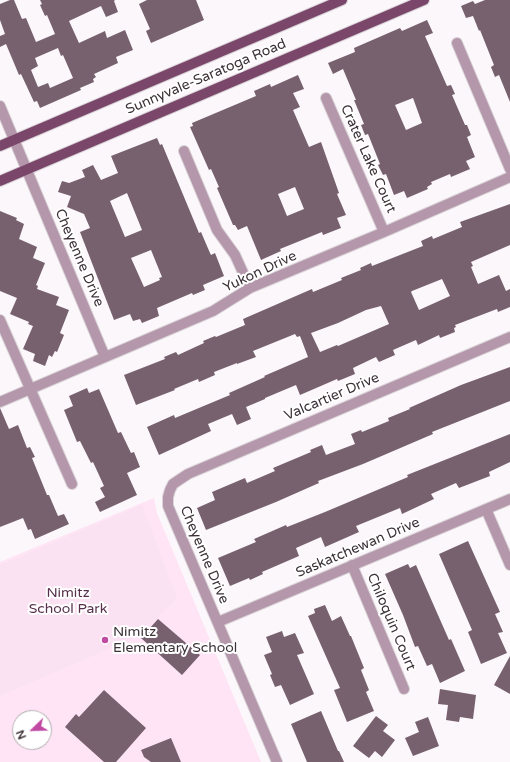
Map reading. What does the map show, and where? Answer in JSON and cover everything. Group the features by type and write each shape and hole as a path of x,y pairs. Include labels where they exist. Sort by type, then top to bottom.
{"main road":[{"name":"Sunnyvale-Saratoga Road","path":"0,146 342,0"},
{"name":"Sunnyvale-Saratoga Road","path":"0,181 424,0"}],"street":[{"path":"457,43 510,169"},
{"name":"Crater Lake Court","path":"326,98 384,232"},
{"name":"Cheyenne Drive","path":"0,106 105,357"},
{"path":"184,151 217,230 235,255 250,288"},
{"name":"Yukon Drive","path":"0,402 213,311 250,288 510,177"},
{"path":"0,320 72,484"},
{"name":"Valcartier Drive","path":"170,490 173,484 188,474 510,337"},
{"name":"Cheyenne Drive","path":"170,490 168,506 278,762"},
{"name":"Saskatchewan Drive","path":"218,622 510,499"},
{"path":"486,509 510,565"},
{"name":"Chiloquin Court","path":"352,566 404,689"}],"shaded area":[{"name":"Nimitz Elementary School","path":"154,498 157,513 261,762 0,762 0,562"}],"green space":[{"name":"Nimitz School Park","path":"142,505 177,598 138,636 0,696 0,565"}],"building":[{"path":"14,0 22,19 26,18 36,42 55,34 47,15 45,16 40,5 42,4 40,0 115,0 114,1 118,12 106,17 101,6 69,21 79,43 105,31 107,38 125,30 133,50 116,57 118,63 94,74 96,77 93,79 94,82 80,88 81,90 40,108 37,101 34,102 21,74 19,75 6,44 0,47 0,36 5,34 0,20 0,4","holes":["58,48 61,56 63,55 73,78 50,88 48,83 38,87 31,70 38,66 35,58"]},
{"path":"147,0 196,0 204,20 151,43 146,31 150,29 139,4"},
{"path":"485,0 510,0 510,102 499,75 495,77 491,67 494,65 473,16 466,18 461,6 473,1 475,4"},
{"path":"427,20 433,33 425,36 447,86 451,85 455,94 452,95 471,135 467,137 475,157 466,161 470,169 451,177 450,174 431,182 432,184 427,187 428,189 407,198 404,191 394,195 386,174 383,175 378,165 380,164 368,134 365,135 361,125 364,124 343,69 333,74 328,63 355,52 354,48 400,28 402,31","holes":["413,98 422,123 406,130 395,105"]},
{"path":"298,75 304,89 293,93 300,107 293,110 309,147 321,142 339,193 337,194 346,215 337,218 341,228 323,235 322,232 280,249 281,251 261,260 247,226 238,230 235,225 233,225 217,188 219,187 211,169 209,170 190,127 193,126 192,123 256,96 254,91 270,84 271,87","holes":["295,187 304,209 287,216 278,194"]},
{"path":"157,138 160,145 162,144 199,233 201,232 211,255 215,253 224,276 203,285 205,290 193,295 192,293 157,308 159,316 142,323 140,319 133,321 130,314 114,320 80,232 90,228 84,214 67,207 71,196 58,192 62,181 69,183 85,177 82,170 93,165 101,180 118,173 111,156","holes":["127,193 142,230 125,237 110,201","151,250 162,277 159,278 160,280 144,287 131,258"]},
{"path":"510,204 510,245 471,262 473,266 471,267 478,284 499,275 506,291 510,289 510,307 498,312 497,309 455,325 455,332 440,338 439,335 418,345 416,340 393,350 395,355 379,362 376,357 353,368 355,374 338,381 337,379 300,395 296,385 265,398 246,407 251,419 237,425 232,414 208,424 211,431 159,455 147,427 174,415 175,418 230,395 229,393 308,357 300,336 297,337 295,334 253,351 256,357 214,372 215,375 199,382 198,379 174,389 175,390 136,405 124,375 165,359 164,357 176,352 178,355 204,343 203,341 245,325 243,319 312,289 313,292 342,280 341,278 361,270 360,268 371,263 372,266 423,246 421,241 432,236 433,239 462,227 460,222","holes":["442,279 450,296 419,310 411,292","381,306 389,324 338,346 337,345 320,352 311,333 366,310"]},
{"path":"0,211 17,218 16,220 24,224 19,239 37,247 33,258 45,263 36,285 38,286 37,289 59,297 56,305 69,310 60,333 64,335 57,352 55,351 52,357 49,355 45,366 33,361 35,354 23,349 33,326 28,324 29,322 10,314 17,298 0,291"},
{"path":"510,367 510,401 432,432 433,434 363,464 318,481 319,483 276,502 206,530 197,508 215,500 212,492 245,478 247,483 275,471 273,468 311,452 310,450 322,445 326,455 355,444 351,434 361,430 362,432 389,421 388,418 410,409 409,408 461,385"},
{"path":"87,388 89,393 99,389 118,433 121,432 131,453 134,452 140,467 127,473 137,495 100,512 95,502 105,497 100,488 104,486 93,462 91,463 80,441 77,442 64,410 73,406 69,396"},
{"path":"0,408 9,429 18,425 27,448 30,447 35,457 32,458 47,495 49,495 58,516 64,514 69,524 35,539 31,529 28,530 23,518 0,527"},
{"path":"510,434 510,462 489,472 490,476 459,488 456,483 431,494 434,499 402,514 400,508 356,526 359,532 325,547 321,537 296,548 299,556 262,572 263,574 250,580 249,578 230,586 218,558 256,542 254,539 286,525 287,527 325,512 408,477 407,475"},
{"path":"468,541 500,612 495,614 503,632 498,633 507,653 481,664 468,632 472,630 439,554"},
{"path":"408,564 410,568 416,565 449,640 451,639 465,671 440,683 432,664 427,666 418,646 415,647 385,574"},
{"path":"325,605 332,621 341,616 351,636 364,668 361,670 369,690 366,692 374,711 347,722 334,690 340,688 308,616 315,613 314,609"},
{"path":"158,619 200,655 182,675 141,638"},
{"path":"282,631 284,637 295,633 304,653 297,655 314,694 290,705 281,685 275,687 270,675 272,674 264,655 272,652 266,637"},
{"path":"510,656 510,694 494,685"},
{"path":"440,689 476,695 473,719 460,717 459,722 446,720 448,705 438,704"},
{"path":"104,690 146,728 116,762 104,762 65,727 76,714 79,717"},
{"path":"321,711 344,762 307,762 291,724"},
{"path":"376,716 388,725 383,731 395,740 382,757 375,751 369,758 353,746"},
{"path":"428,717 439,746 413,756 405,738 419,732 415,722"},
{"path":"171,738 181,762 151,762 144,757 141,750"}],"place":[{"name":"Nimitz Elementary School","path":"105,640"}]}
